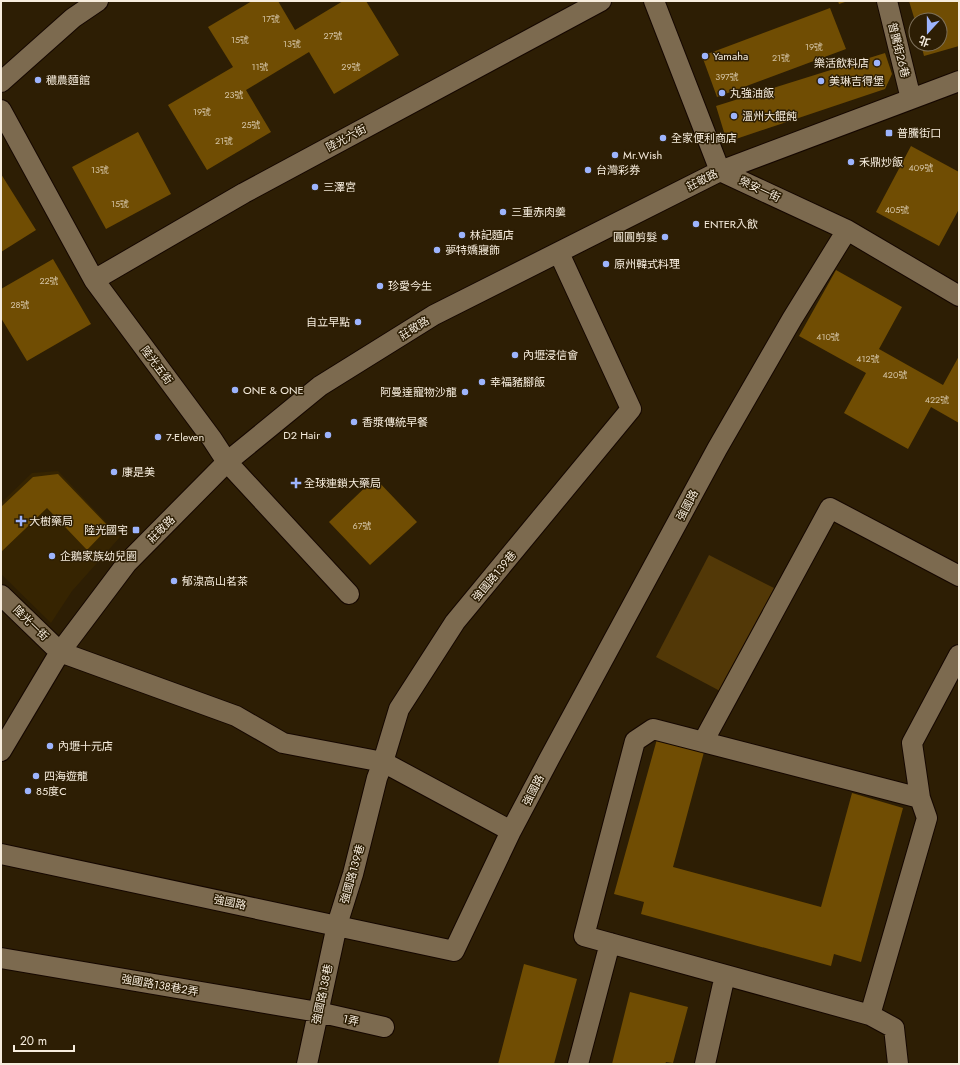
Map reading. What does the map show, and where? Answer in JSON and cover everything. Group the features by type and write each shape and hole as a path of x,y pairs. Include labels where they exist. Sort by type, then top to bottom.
{"street":[{"path":"1,82 73,18 98,1"},
{"name":"陸光六街","path":"94,280 244,193 601,1"},
{"path":"654,1 720,171"},
{"name":"普騰街26巷","path":"887,1 911,99"},
{"name":"莊敬路","path":"4,742 60,652 127,563 228,462 320,386 434,315 720,171 959,81"},
{"name":"陸光五街","path":"1,110 94,280 228,462 349,594"},
{"name":"榮安一街","path":"720,171 847,230 959,296"},
{"name":"強國路","path":"1,854 454,950 511,831 717,450 792,319 847,230"},
{"name":"強國路139巷","path":"337,925 353,874 377,778 399,709 456,622 631,409 559,253"},
{"path":"704,742 830,508 959,576"},
{"name":"陸光一街","path":"1,595 60,652"},
{"path":"60,652 236,716 283,744 383,762 511,831"},
{"path":"870,1015 927,818 920,798 912,743 959,655"},
{"path":"900,1064 894,1028 870,1015 584,936 635,741 653,729 920,798"},
{"name":"強國路138巷","path":"307,1064 337,925"},
{"path":"578,1064 610,943"},
{"name":"強國路138巷2弄","path":"1,958 318,1012"},
{"path":"705,1064 725,975"},
{"name":"1弄","path":"318,1012 384,1027"}],"shaded area":[{"name":"企鵝家族幼兒園","path":"58,471 120,537 72,591 51,623 1,574 1,503 32,473"},
{"path":"709,555 774,588 720,691 656,657"}],"building":[{"path":"252,1 278,1 295,30 343,1 366,1 399,55 334,94 309,52 246,90 271,132 207,170 168,105 233,67 208,27"},
{"path":"838,1 848,1 839,4"},
{"path":"909,1 959,1 959,46 948,49 948,12 912,12"},
{"path":"830,8 846,49 717,97 702,56"},
{"path":"923,52 938,52 924,56"},
{"path":"885,53 892,74 885,89 727,142 716,106"},
{"path":"138,132 171,194 106,229 72,167"},
{"path":"911,146 959,172 959,209 939,246 876,212"},
{"path":"1,174 36,230 1,252"},
{"path":"53,259 91,324 27,361 1,318 1,289"},
{"path":"836,270 902,307 879,349 943,385 959,356 959,423 931,407 908,449 844,413 866,373 799,336"},
{"name":"企鵝家族幼兒園","path":"58,474 109,527 87,550 47,508 1,552 1,507 33,477"},
{"path":"375,478 417,522 370,565 329,522"},
{"path":"657,739 704,752 673,867 821,907 852,793 903,808 861,962 834,954 831,966 641,914 644,902 614,894"},
{"path":"524,964 577,979 554,1064 498,1064"},
{"path":"630,992 688,1007 673,1063 612,1064"}],"place":[{"name":"Yamaha","path":"705,56"},
{"name":"樂活飲料店","path":"877,63"},
{"name":"穠農麵館","path":"38,80"},
{"name":"美琳吉得堡","path":"821,81"},
{"name":"丸強油飯","path":"722,93"},
{"name":"溫州大餛飩","path":"734,116"},
{"name":"普騰街口","path":"889,133"},
{"name":"全家便利商店","path":"663,138"},
{"name":"Mr.Wish","path":"615,155"},
{"name":"禾鼎炒飯","path":"851,162"},
{"name":"台灣彩券","path":"588,170"},
{"name":"三澤宮","path":"315,187"},
{"name":"三重赤肉羹","path":"503,212"},
{"name":"ENTER入飲","path":"696,224"},
{"name":"林記麵店","path":"462,235"},
{"name":"圓圓剪髮","path":"665,237"},
{"name":"夢特嬌寢飾","path":"437,250"},
{"name":"原州韓式料理","path":"606,264"},
{"name":"珍愛今生","path":"380,286"},
{"name":"自立早點","path":"358,322"},
{"name":"內壢浸信會","path":"515,355"},
{"name":"幸福豬腳飯","path":"482,382"},
{"name":"ONE & ONE","path":"235,390"},
{"name":"阿曼達寵物沙龍","path":"465,392"},
{"name":"香漿傳統早餐","path":"354,422"},
{"name":"D2 Hair","path":"328,435"},
{"name":"7-Eleven","path":"158,437"},
{"name":"康是美","path":"114,472"},
{"name":"全球連鎖大藥局","path":"296,483"},
{"name":"大樹藥局","path":"21,521"},
{"name":"陸光國宅","path":"136,530"},
{"name":"企鵝家族幼兒園","path":"52,556"},
{"name":"郁湶高山茗茶","path":"174,581"},
{"name":"內壢十元店","path":"50,746"},
{"name":"四海遊龍","path":"36,776"},
{"name":"85度C","path":"28,791"}]}
